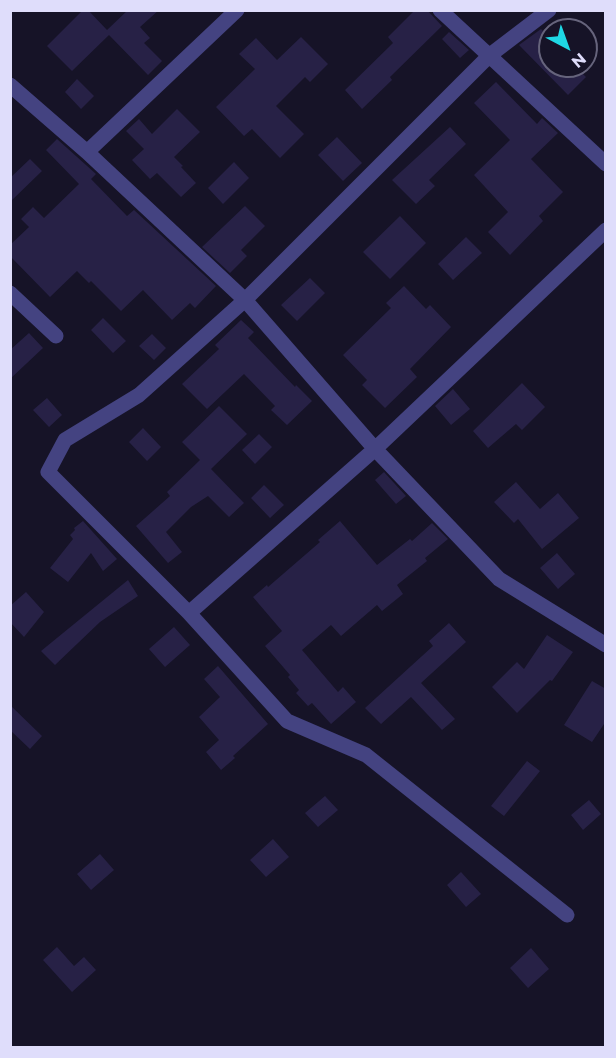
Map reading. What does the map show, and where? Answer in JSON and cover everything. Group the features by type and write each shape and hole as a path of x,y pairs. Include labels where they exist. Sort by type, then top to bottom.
{"street":[{"path":"87,152 237,10"},
{"path":"440,10 606,164"},
{"path":"549,10 490,55 245,300 139,395 65,440 48,472 189,613 287,721 366,755 567,915"},
{"path":"10,85 87,152 245,300 375,449 500,579 606,645"},
{"path":"189,613 375,449 606,230"},
{"path":"10,293 56,336"}],"building":[{"path":"83,10 88,10 107,30 128,10 159,10 140,27 150,38 144,43 162,61 148,75 109,35 72,71 47,46"},
{"path":"415,10 427,10 442,26 390,77 392,80 362,109 345,90 393,43 388,37"},
{"path":"538,31 538,64 519,45"},
{"path":"449,32 469,50 460,58 442,39"},
{"path":"301,37 328,64 310,82 305,77 276,106 304,134 280,158 252,129 244,136 216,107 255,69 239,54 256,38 277,60"},
{"path":"551,78 585,78 568,95"},
{"path":"77,79 94,96 81,109 65,92"},
{"path":"496,82 537,124 542,118 558,133 531,159 563,192 539,216 543,221 510,255 488,232 508,212 474,175 510,140 474,103"},
{"path":"177,109 200,132 174,157 196,183 181,197 157,173 150,179 132,160 144,149 126,131 139,119 152,134"},
{"path":"450,127 466,144 429,180 435,186 416,204 392,180"},
{"path":"337,137 362,163 343,181 318,155"},
{"path":"57,139 96,174 91,179 127,216 134,210 216,286 195,308 190,303 172,320 143,290 121,311 91,281 89,283 77,271 50,297 10,256 10,245 29,227 21,219 33,207 44,218 79,184 46,150"},
{"path":"30,159 42,171 10,202 10,178"},
{"path":"234,162 249,178 223,204 208,188"},
{"path":"245,206 265,226 241,250 247,256 230,273 202,247"},
{"path":"400,216 426,243 390,279 363,252"},
{"path":"466,237 482,253 453,280 438,264"},
{"path":"310,278 325,293 297,321 281,305"},
{"path":"404,286 426,309 430,305 451,327 410,369 417,377 385,408 362,385 367,380 343,355 391,308 386,303"},
{"path":"103,318 126,341 113,353 91,330"},
{"path":"241,320 254,332 248,338 295,387 296,385 312,401 287,425 271,410 275,406 244,374 207,409 182,384 219,349 215,345"},
{"path":"29,333 43,348 10,379 10,350"},
{"path":"152,334 166,348 154,360 139,346"},
{"path":"522,383 545,407 522,430 516,424 488,448 473,431"},
{"path":"453,389 470,409 451,425 435,406"},
{"path":"47,398 62,415 49,427 33,410"},
{"path":"219,406 247,434 211,469 244,503 229,517 208,496 191,507 166,532 182,552 168,563 136,526 170,496 167,492 200,460 182,442"},
{"path":"143,428 161,447 147,461 129,442"},
{"path":"259,434 272,447 255,464 242,450"},
{"path":"384,472 406,496 396,504 375,480"},
{"path":"516,482 540,509 558,493 579,518 542,549 518,519 514,523 494,502"},
{"path":"264,485 284,505 270,518 251,498"},
{"path":"83,521 117,559 103,571 91,553 68,582 50,568 73,539 70,535 75,530 74,528"},
{"path":"340,521 377,565 410,539 412,541 432,523 448,539 425,558 427,561 397,585 403,594 382,611 377,605 341,636 331,625 302,650 338,692 343,687 356,702 331,724 312,703 308,706 296,693 299,690 288,677 290,675 265,646 282,631 253,597 320,542 318,540"},
{"path":"557,553 575,574 558,589 540,568"},
{"path":"128,580 138,596 100,622 55,665 41,651"},
{"path":"26,592 44,612 24,637 10,622 10,606"},
{"path":"449,623 466,642 421,683 455,719 442,730 411,697 381,724 365,708 433,646 429,641"},
{"path":"174,627 190,645 165,667 149,649"},
{"path":"547,635 573,652 552,681 550,680 517,713 492,687 517,662 524,669"},
{"path":"218,666 268,724 221,770 206,752 219,740 199,717 220,697 204,679"},
{"path":"592,681 606,689 606,721 592,742 564,725"},
{"path":"10,705 42,736 30,749 10,730"},
{"path":"527,761 540,771 504,816 491,806"},
{"path":"325,796 338,810 318,827 305,813"},
{"path":"589,800 601,814 583,830 571,815"},
{"path":"273,839 289,857 266,877 250,860"},
{"path":"100,854 114,870 91,890 77,874"},
{"path":"461,872 481,894 466,907 447,885"},
{"path":"57,947 74,966 84,957 96,970 72,992 43,960"},
{"path":"531,948 549,969 528,988 510,968"}]}
